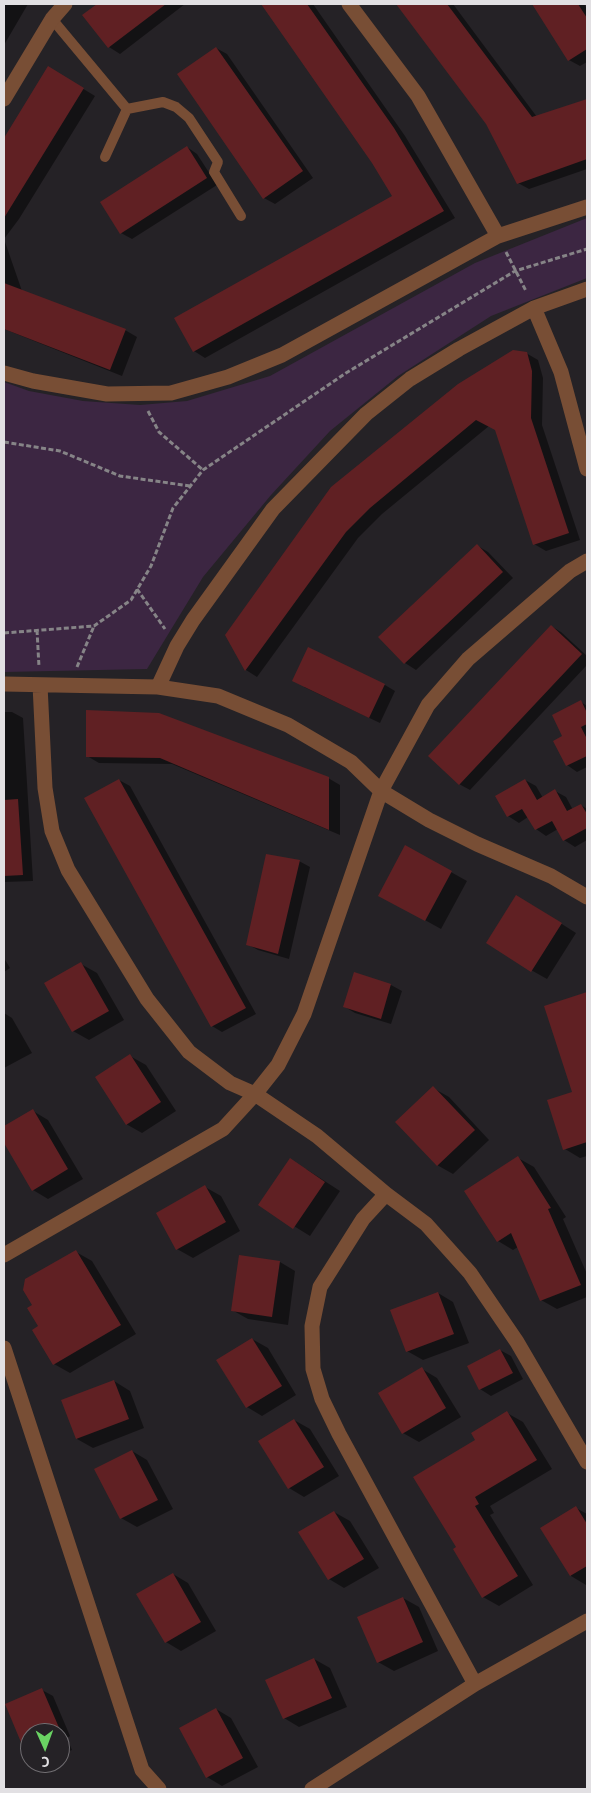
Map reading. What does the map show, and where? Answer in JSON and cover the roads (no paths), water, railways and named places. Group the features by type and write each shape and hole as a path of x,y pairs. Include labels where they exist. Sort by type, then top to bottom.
{"street":[{"path":"4,99 52,19 65,4"},
{"path":"349,4 418,96 498,236"},
{"path":"4,373 33,381 107,394 171,393 219,380 282,355 498,236 587,207"},
{"path":"158,687 176,646 231,564 273,509 366,414 410,379 458,349 534,308 587,289"},
{"path":"534,308 561,372 587,469"},
{"path":"4,1255 223,1129 255,1094 278,1065 304,1014 381,791 428,705 468,659 570,571 587,561"},
{"path":"4,684 158,687 218,696 288,724 351,762 381,791 453,832 551,876 587,897"},
{"path":"40,685 46,788 52,831 68,870 147,999 189,1052 230,1083 255,1094 317,1136 386,1194 426,1224 470,1273 517,1342 587,1462"},
{"path":"386,1194 364,1219 320,1287 312,1326 313,1369 322,1399 339,1434 475,1684"},
{"path":"4,1348 142,1770 159,1789"},
{"path":"312,1789 475,1684 587,1621"}],"lane":[{"path":"52,19 127,109"},
{"path":"127,109 163,102 176,107 189,118 218,162 214,172 241,216"},
{"path":"105,157 127,109"}]}
